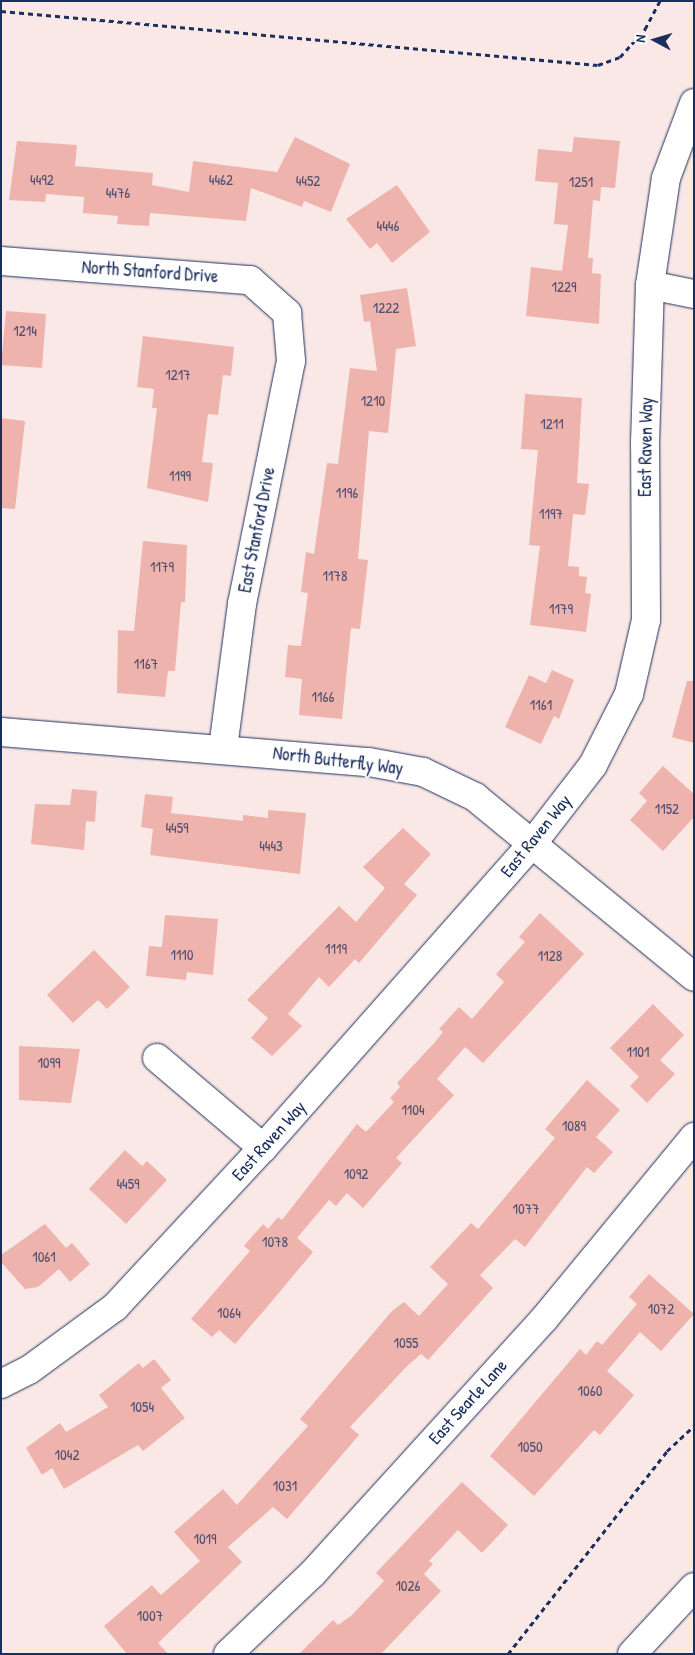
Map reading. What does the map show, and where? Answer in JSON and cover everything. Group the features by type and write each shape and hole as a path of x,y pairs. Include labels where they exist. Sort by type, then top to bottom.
{"street":[{"name":"East Raven Way","path":"1,1384 29,1370 115,1307 263,1148 532,844 593,765 628,694 646,620 645,443 650,285 666,178 694,103"},
{"name":"North Stanford Drive","path":"1,261 250,280 287,313"},
{"path":"650,285 694,294"},
{"name":"East Stanford Drive","path":"223,748 242,604 291,361 287,313"},
{"name":"North Butterfly Way","path":"1,732 223,748 369,762 423,772 476,796 694,978"},
{"path":"157,1058 263,1148"},
{"name":"East Searle Lane","path":"228,1654 313,1573 544,1319 694,1138"},
{"path":"632,1654 694,1587"}],"path":[{"path":"1,11 598,65 620,57 645,29 660,1"},
{"path":"508,1654 668,1451 694,1426"}],"building":[{"path":"295,137 350,164 331,212 304,201 302,207 251,188 246,221 150,213 149,226 117,224 118,216 83,213 84,197 46,194 45,202 9,200 17,141 77,145 75,166 153,173 152,185 189,192 193,161 277,172"},
{"path":"574,137 620,141 615,188 601,187 600,201 593,200 588,258 593,258 592,273 601,274 599,324 526,316 531,267 562,271 568,225 554,224 558,183 535,181 538,149 572,152"},
{"path":"397,185 430,232 392,263 377,243 370,249 346,219"},
{"path":"407,288 416,346 396,349 388,433 369,431 358,559 368,560 360,629 351,628 342,719 299,715 302,679 285,677 288,645 301,646 308,593 301,592 306,552 314,554 327,463 338,464 350,368 377,371 370,321 364,322 360,295"},
{"path":"6,311 46,314 42,368 1,365"},
{"path":"143,336 234,347 231,376 223,375 218,415 208,414 202,462 213,463 208,502 147,488 157,408 152,408 154,389 137,387"},
{"path":"525,394 582,398 577,483 589,484 585,515 573,514 568,566 579,567 579,576 587,577 585,593 591,594 586,632 530,625 540,546 529,545 538,450 521,449"},
{"path":"1,418 25,421 15,509 1,508"},
{"path":"143,541 187,545 185,602 181,602 175,671 168,671 165,697 117,693 118,630 134,631"},
{"path":"552,670 574,680 559,719 554,716 541,744 505,727 529,675 546,683"},
{"path":"687,681 694,681 694,743 672,737"},
{"path":"663,766 694,794 694,817 663,851 630,820 647,801 639,793"},
{"path":"72,789 97,791 95,822 86,821 84,850 31,844 35,804 70,805"},
{"path":"145,794 173,797 171,813 243,821 243,815 268,818 268,810 306,813 300,874 150,855 153,829 141,827"},
{"path":"403,828 431,854 404,884 417,895 359,963 355,959 329,987 319,977 288,1014 302,1026 272,1056 251,1038 268,1018 247,1000 339,906 356,922 385,888 363,867"},
{"path":"540,913 584,954 483,1063 465,1047 437,1079 454,1095 396,1158 402,1163 363,1208 347,1193 336,1206 329,1200 297,1238 313,1252 235,1344 219,1330 212,1337 191,1319 250,1251 244,1246 263,1224 268,1229 278,1217 282,1220 357,1124 366,1132 394,1102 390,1098 400,1087 397,1083 435,1042 443,1032 439,1029 459,1007 472,1019 504,982 496,974 525,942 519,937"},
{"path":"165,915 218,919 213,975 187,972 186,980 146,976 149,946 162,947"},
{"path":"94,950 130,987 107,1009 98,1000 73,1023 47,995"},
{"path":"653,1004 684,1035 660,1060 675,1074 647,1103 630,1086 639,1077 610,1048"},
{"path":"19,1046 80,1049 71,1103 19,1100"},
{"path":"587,1080 620,1110 596,1137 613,1152 594,1173 587,1167 525,1247 515,1239 480,1275 493,1288 428,1360 421,1354 407,1366 350,1427 359,1435 287,1519 273,1507 228,1547 242,1562 158,1643 168,1654 127,1654 104,1626 152,1585 161,1595 200,1561 174,1532 223,1489 237,1505 308,1426 300,1419 392,1311 404,1302 419,1316 448,1284 430,1267 471,1223 478,1229 555,1138 545,1129"},
{"path":"125,1150 142,1166 147,1161 167,1180 126,1224 89,1189"},
{"path":"45,1224 66,1248 72,1243 90,1264 70,1282 59,1269 38,1287 25,1289 1,1262 1,1255"},
{"path":"649,1274 694,1314 661,1351 640,1332 607,1371 634,1395 600,1435 594,1430 534,1496 490,1456 580,1349 586,1355 597,1341 602,1345 637,1304 629,1297"},
{"path":"154,1359 171,1380 161,1388 185,1418 143,1451 138,1445 64,1489 52,1468 42,1475 26,1448 60,1423 66,1432 108,1407 99,1395 139,1363 143,1368"},
{"path":"462,1482 508,1525 482,1553 458,1530 429,1561 433,1564 424,1574 441,1591 381,1654 299,1654 333,1620 338,1625 351,1616 384,1581 376,1573"}]}
